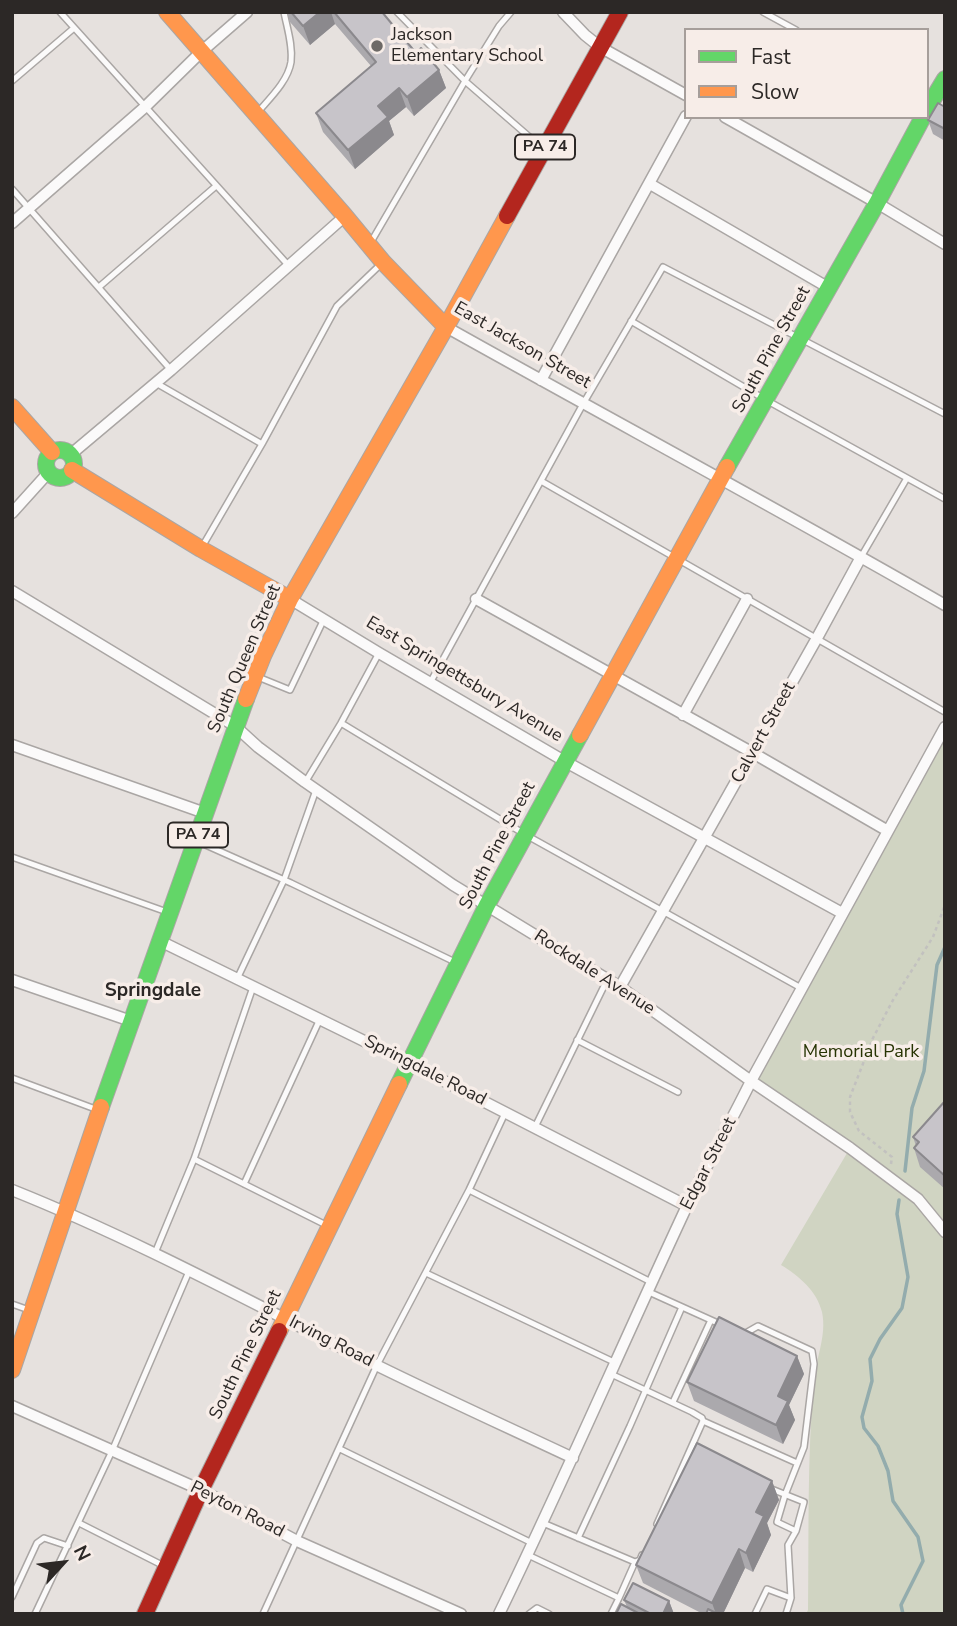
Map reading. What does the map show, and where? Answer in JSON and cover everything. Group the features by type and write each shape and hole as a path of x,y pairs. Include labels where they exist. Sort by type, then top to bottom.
{"street":[{"name":"East Jackson Street","path":"167,12 383,262 446,327 945,605"},
{"path":"12,223 145,107 247,12"},
{"path":"564,12 600,47 684,94"},
{"name":"South Queen Street","path":"12,1370 131,1021 254,676 290,599 446,327 620,12"},
{"name":"South Pine Street","path":"929,109 945,79"},
{"path":"541,380 684,119"},
{"name":"South Pine Street","path":"145,1614 201,1490 487,905 721,478 923,119"},
{"path":"740,121 945,244"},
{"path":"650,184 829,288"},
{"path":"12,407 52,452 47,460 49,472 61,478 69,474 71,462 345,216"},
{"name":"East Springettsbury Avenue","path":"52,452 63,451 71,462 201,549 430,683 566,762 842,913"},
{"path":"12,513 49,472"},
{"name":"Calvert Street","path":"620,987 861,557"},
{"name":"Rockdale Avenue","path":"12,591 235,726 258,747 316,790 453,884 620,987 850,1148 918,1199 945,1232"},
{"path":"683,715 747,599"},
{"path":"476,600 888,831"},
{"name":"Edgar Street","path":"499,1614 687,1206 801,988 945,727"},
{"path":"12,745 205,813"},
{"name":"Springdale Road","path":"160,941 506,1111 687,1206"},
{"path":"12,980 131,1021"},
{"name":"Irving Road","path":"12,1190 65,1211 190,1269 377,1366 573,1458"},
{"name":"Peyton Road","path":"12,1406 201,1490 297,1541 461,1614"}],"lane":[{"path":"60,12 289,266"},
{"path":"256,115 285,78 291,63 284,12"},
{"path":"397,12 465,81 544,149"},
{"path":"369,245 465,81 499,26 511,12"},
{"path":"763,12 791,28"},
{"path":"12,81 74,28"},
{"path":"99,287 216,186"},
{"path":"12,189 171,370"},
{"path":"201,549 337,306 383,262"},
{"path":"430,683 583,404 663,267 942,412 945,402"},
{"path":"631,321 766,400 945,499"},
{"path":"156,383 262,444"},
{"name":"Calvert Street","path":"861,557 906,478"},
{"path":"541,481 945,712"},
{"path":"254,676 290,690 324,619"},
{"path":"305,782 379,653"},
{"path":"341,723 526,835 801,988"},
{"path":"237,979 284,880 316,790"},
{"path":"197,841 458,963"},
{"path":"12,857 170,913"},
{"path":"535,1126 607,980"},
{"path":"154,1254 194,1159 253,986"},
{"path":"244,1184 320,1019"},
{"path":"577,1040 678,1092"},
{"path":"12,1078 100,1111"},
{"path":"263,1614 377,1366 469,1190 506,1111"},
{"path":"194,1159 330,1227"},
{"path":"469,1190 651,1287 682,1307 744,1335 758,1326 812,1351 814,1364 804,1447 777,1522 796,1531"},
{"path":"35,1614 112,1451 190,1269"},
{"path":"426,1273 616,1363"},
{"path":"12,1304 32,1311"},
{"path":"578,1538 682,1307"},
{"path":"673,1402 711,1320"},
{"path":"611,1374 673,1402 698,1415 703,1421 797,1463"},
{"path":"654,1531 703,1421"},
{"path":"340,1448 533,1543"},
{"path":"689,1453 701,1458"},
{"path":"761,1484 804,1502 796,1531 788,1545 791,1598 786,1614"},
{"path":"79,1523 166,1567"},
{"path":"543,1523 635,1562"},
{"path":"12,1597 40,1540 44,1538 68,1546"},
{"path":"611,1614 635,1562 640,1560 648,1543"},
{"path":"528,1555 619,1598"},
{"path":"755,1614 767,1589 791,1598"},
{"path":"529,1614 537,1608 549,1614"}],"path":[{"path":"889,1178 892,1157 859,1131 850,1112 850,1097 873,1038 893,1000 933,937 945,905"}],"green space":[{"name":"Memorial Park","path":"945,727 945,1614 806,1614 812,1410 823,1321 820,1304 812,1291 801,1279 781,1265 850,1148 751,1081"}],"building":[{"path":"291,12 320,12 303,26"},
{"path":"334,12 382,12 416,53 421,48 439,70 407,97 399,88 378,106 388,117 348,150 316,113 376,62"},
{"path":"938,103 945,107 945,129 929,118"},
{"path":"945,1101 945,1176 914,1148 919,1142 913,1137"},
{"path":"719,1317 797,1356 778,1396 788,1401 776,1425 687,1382"},
{"path":"697,1443 772,1481 756,1512 764,1516 746,1553 739,1549 712,1603 636,1565"},
{"path":"633,1583 669,1601 663,1614 651,1614 624,1600"},
{"path":"621,1604 640,1614 616,1614"}],"waterway":[{"path":"905,1171 912,1108 924,1071 937,965 945,947"},
{"path":"899,1200 897,1214 908,1277 902,1308 880,1339 870,1359 872,1381 862,1417 864,1428 878,1446 888,1471 893,1501 918,1537 923,1561 901,1605 903,1614"}],"traffic: fast":[{"path":"929,106 945,79"},
{"path":"727,467 922,119"},
{"path":"60,450 70,454 74,464 70,474 60,478 50,474 46,464 50,454 60,450"},
{"path":"101,1107 246,699"},
{"path":"399,1084 487,905 580,735"}],"traffic: slow":[{"path":"167,12 383,262 446,327"},
{"path":"246,699 290,599 507,216"},
{"path":"12,407 52,452"},
{"path":"580,735 727,467"},
{"path":"72,470 201,549 290,599"},
{"path":"279,1331 399,1084"},
{"path":"12,1370 101,1107"}],"traffic: jam":[{"path":"507,216 620,12"},
{"path":"145,1614 201,1490 279,1331"}],"place":[{"name":"Jackson Elementary School","path":"377,46"}],"district":[{"name":"Springdale","path":"153,991"}]}
